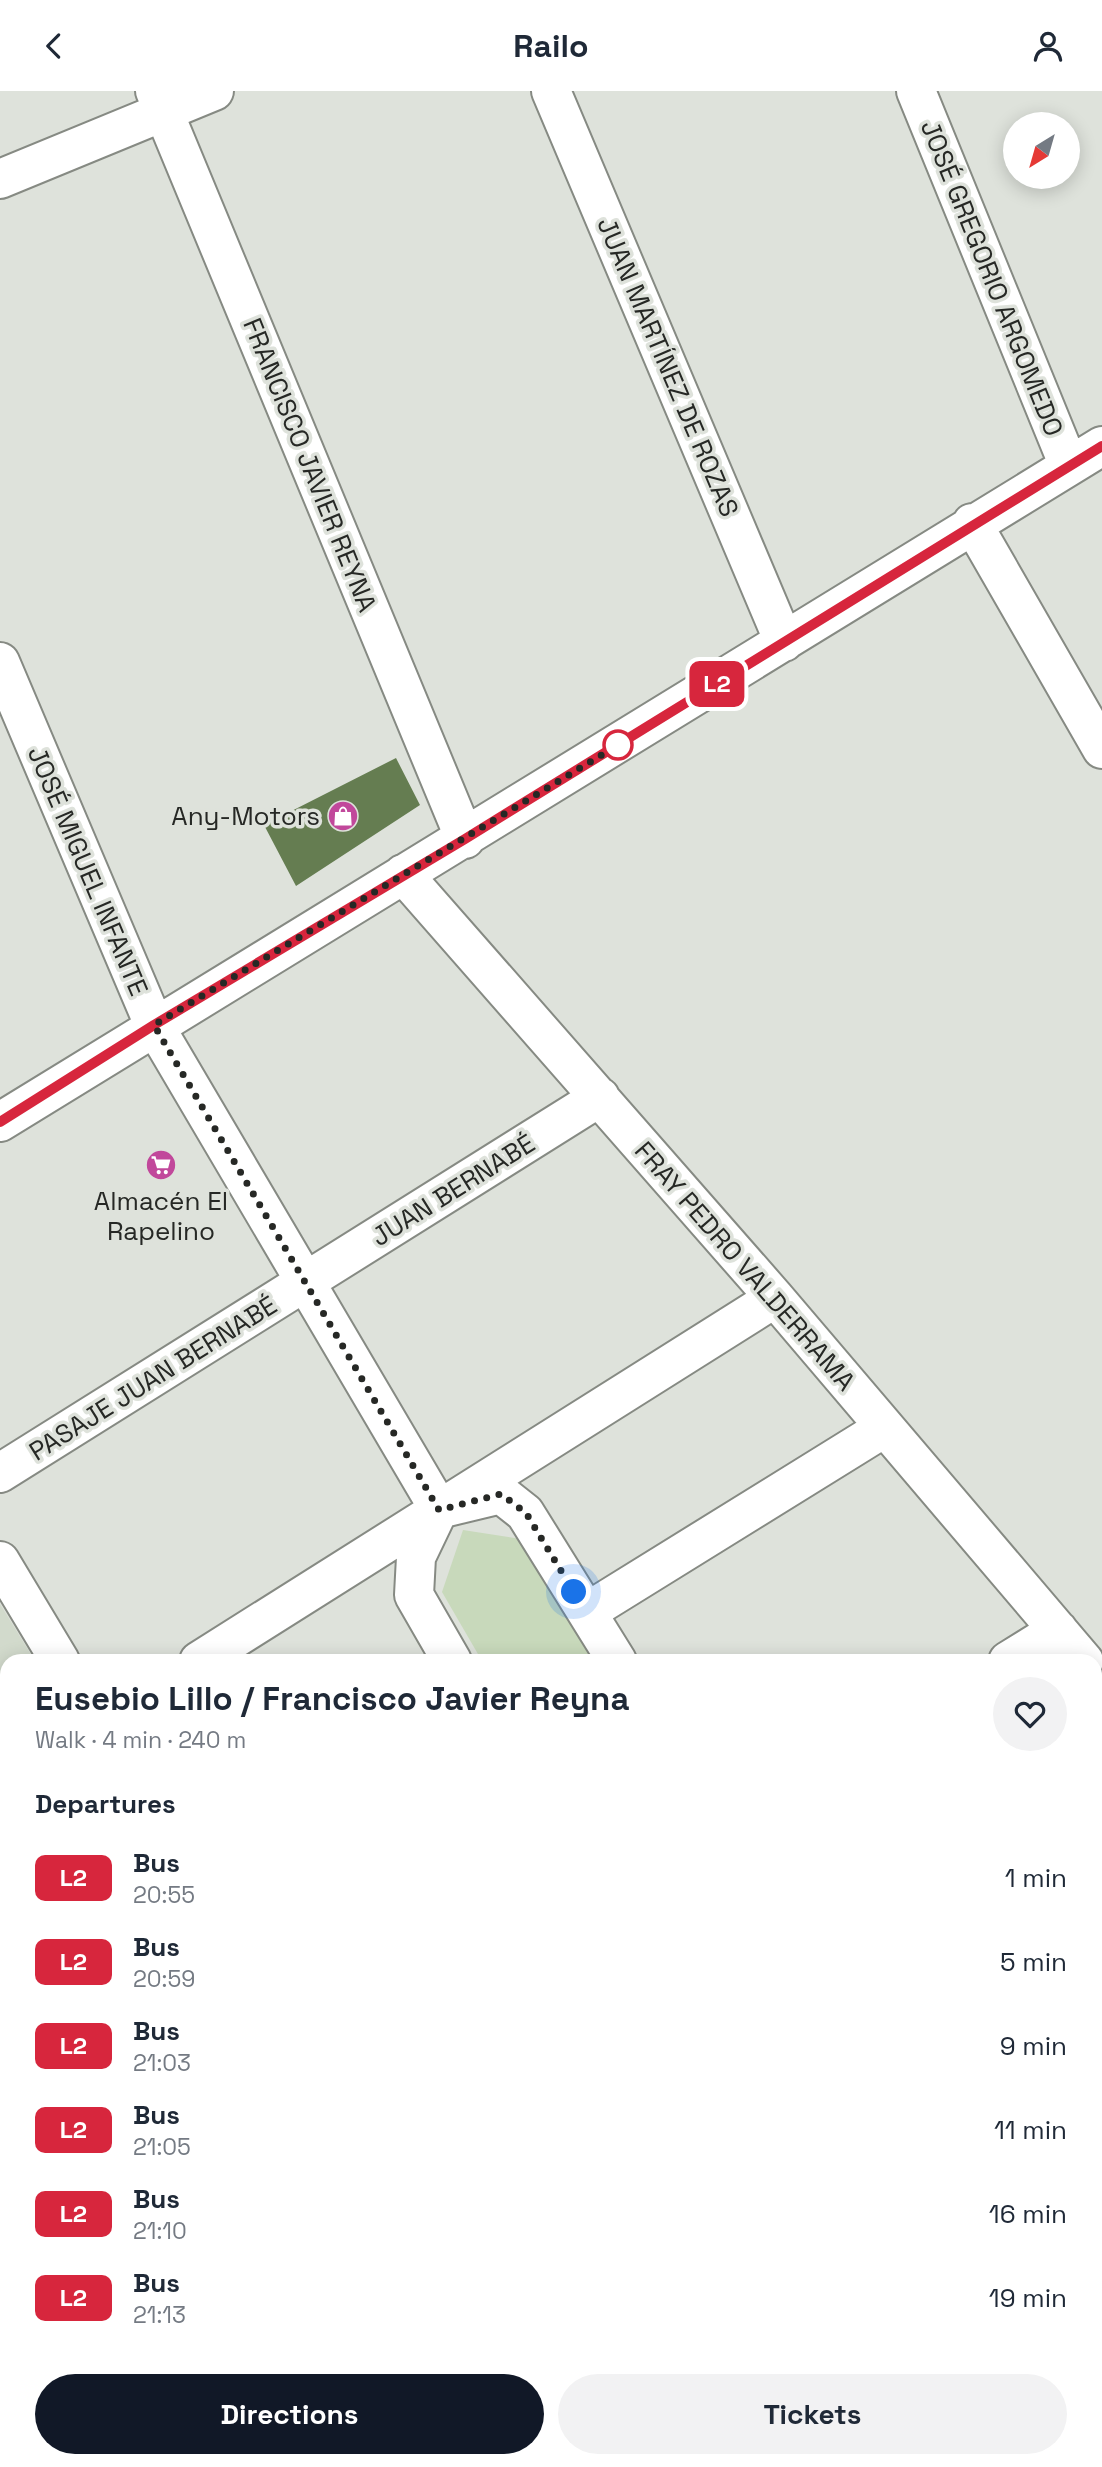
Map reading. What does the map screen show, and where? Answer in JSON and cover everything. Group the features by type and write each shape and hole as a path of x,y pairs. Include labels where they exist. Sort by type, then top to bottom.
{"street":[{"path":"0,179 160,102 214,91"},
{"name":"JUAN MARTÍNEZ DE ROZAS","path":"551,91 784,642"},
{"name":"JOSÉ GREGORIO ARGOMEDO","path":"916,91 1069,466"},
{"name":"FRANCISCO JAVIER REYNA","path":"160,102 465,839"},
{"path":"0,1122 154,1025 465,839 972,523 1102,446"},
{"path":"972,523 1096,724"},
{"name":"JOSÉ MIGUEL INFANTE","path":"0,662 154,1025 439,1510"},
{"name":"FRAY PEDRO VALDERRAMA","path":"403,874 775,1298 1078,1654"},
{"name":"JUAN BERNABÉ","path":"305,1282 600,1097"},
{"name":"PASAJE JUAN BERNABÉ","path":"0,1473 305,1282"},
{"path":"210,1654 775,1298"},
{"path":"587,1612 884,1428"},
{"path":"448,1654 414,1595 416,1557 439,1510 501,1494 526,1513 613,1654"},
{"path":"0,1561 56,1654"},
{"path":"1019,1654 1058,1630"}],"shaded area":[{"path":"0,1604 31,1654 0,1654"}],"green space":[{"path":"463,1530 528,1540 596,1654 478,1654 442,1592"}],"building":[{"name":"Any-Motors","path":"396,758 420,805 296,886 264,825"}],"bus line":[{"name":"L2","path":"0,1122 154,1025 465,839 972,523 1102,446"}],"place":[{"name":"Any-Motors","path":"343,816"},
{"name":"Almacén El Rapelino","path":"161,1165"}],"route":[{"path":"574,1592 526,1513 501,1494 439,1510 154,1025 625,741 618,745"}]}
